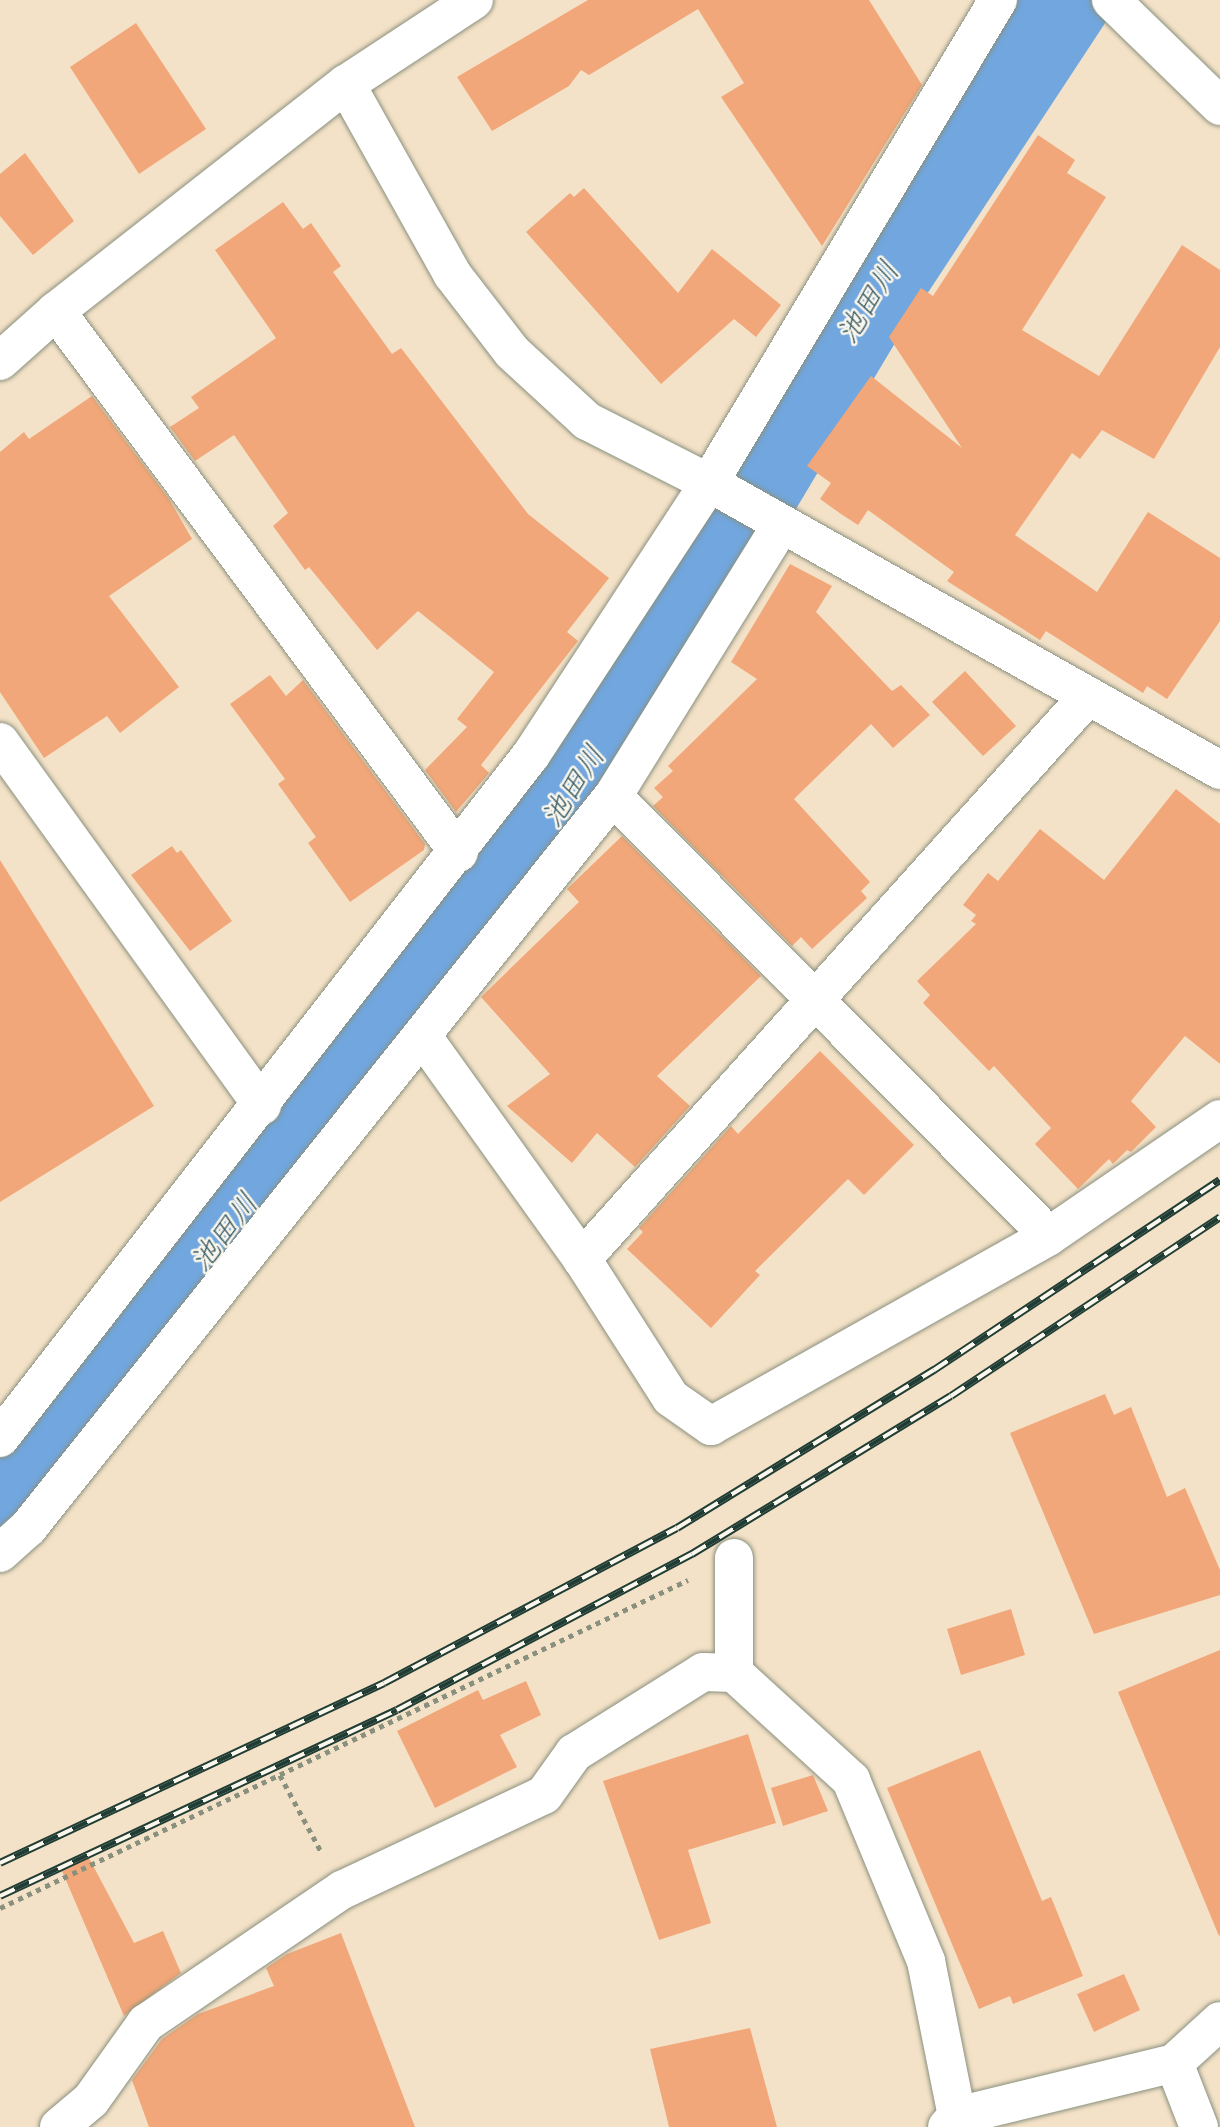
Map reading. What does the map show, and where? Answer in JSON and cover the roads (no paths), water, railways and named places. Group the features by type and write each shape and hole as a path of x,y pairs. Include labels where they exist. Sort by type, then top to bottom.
{"street":[{"path":"0,361 56,311 346,84 474,0"},
{"path":"3,1428 262,1105 459,853 531,755 711,484 998,0"},
{"path":"1116,2 1220,106"},
{"path":"346,84 452,274 512,352 587,421 711,484 1220,771"},
{"path":"56,311 459,853"},
{"path":"0,1553 28,1528 177,1337 423,1037 613,796 779,524"},
{"path":"582,1259 1088,696"},
{"path":"0,742 262,1105"},
{"path":"613,796 813,1002 1049,1236"},
{"path":"423,1037 582,1259 671,1398 711,1426 1049,1236 1220,1119"},
{"path":"734,1558 734,1673"},
{"path":"59,2127 91,2100 146,2023 342,1890 544,1795 574,1753 703,1672 734,1673 851,1780 926,1961 952,2122 1174,2063 1220,2021"},
{"path":"1174,2063 1199,2127"}],"waterway":[{"name":"池田川","path":"0,1515 431,971 517,871 590,764 858,315 1065,0"}],"railway":[{"path":"0,1863 384,1683 677,1528 934,1370 1220,1180"},
{"path":"0,1896 397,1710 692,1554 951,1396 1220,1217"}]}
